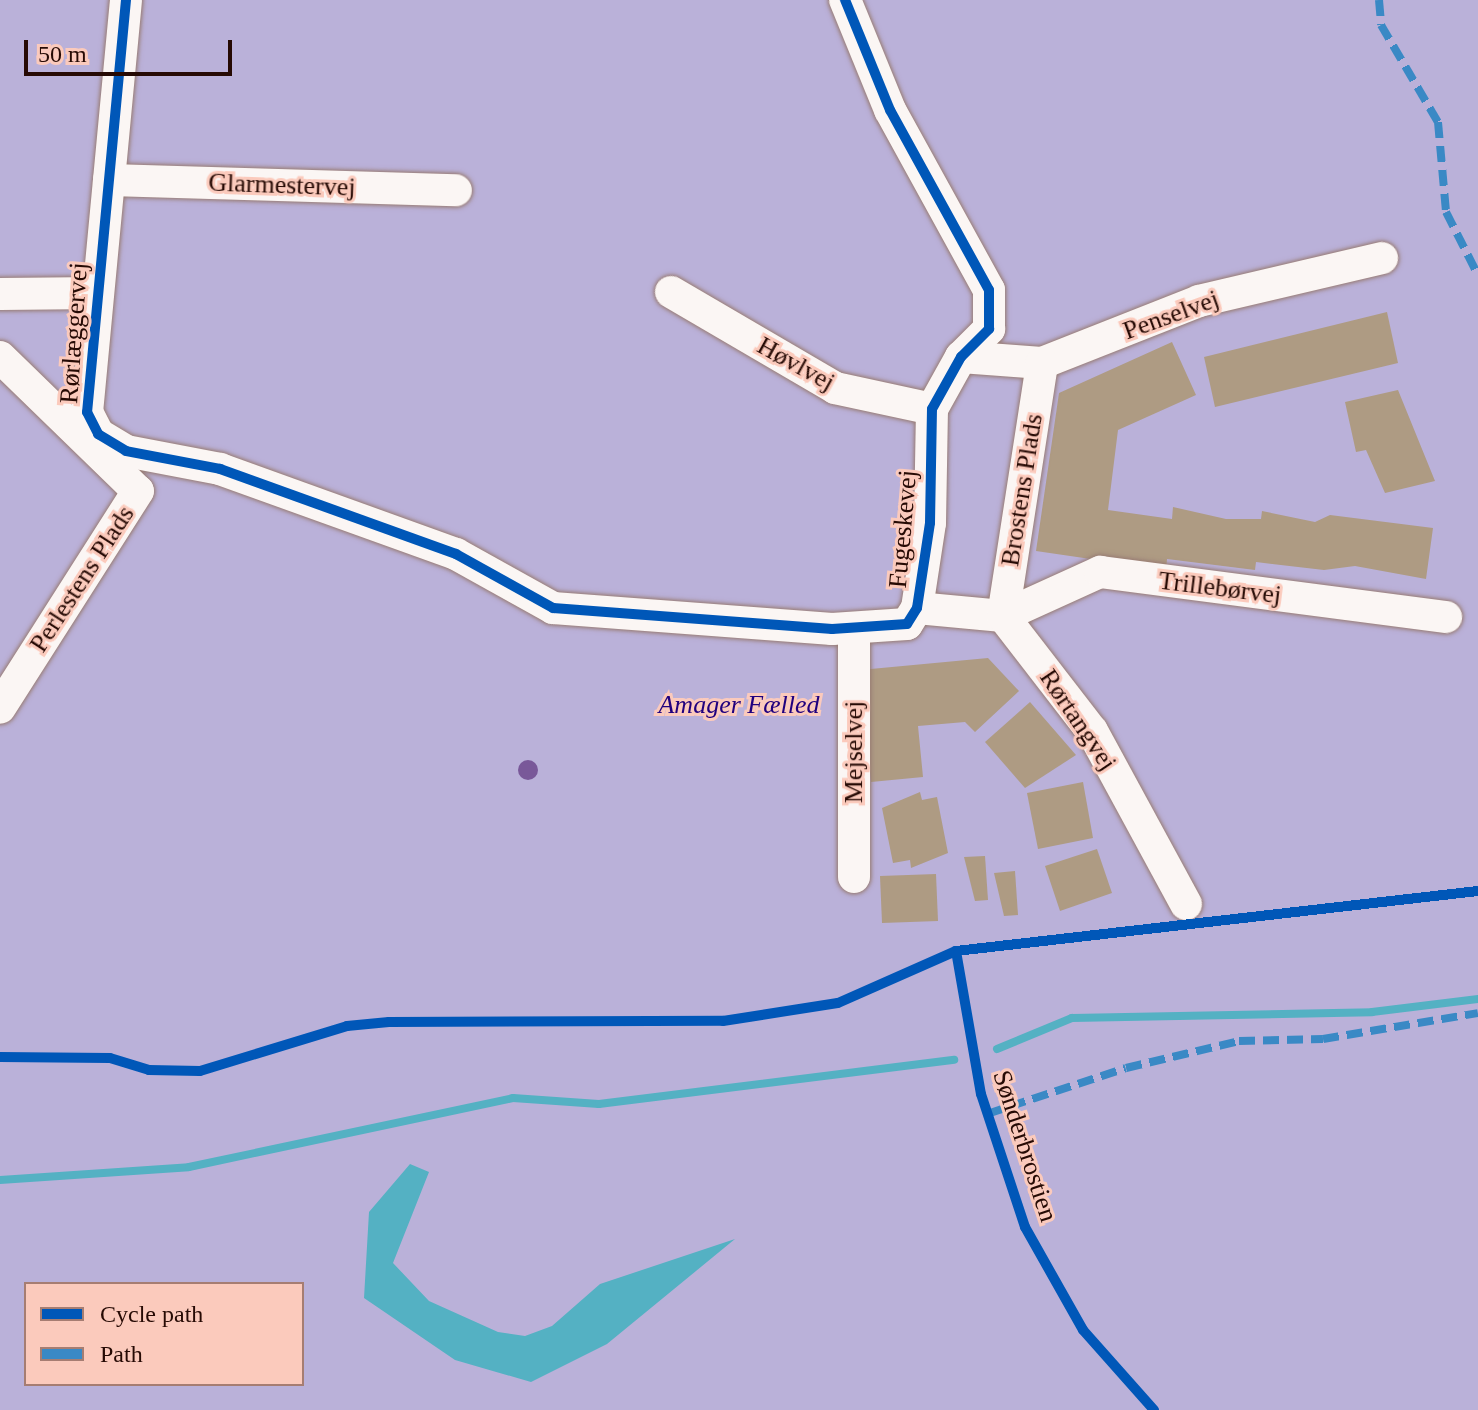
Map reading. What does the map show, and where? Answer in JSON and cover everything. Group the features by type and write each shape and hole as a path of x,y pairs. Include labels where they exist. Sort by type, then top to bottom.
{"street":[{"name":"Rørlæggervej","path":"126,0 87,412 98,434 126,451 220,469 456,554"},
{"name":"Fugeskevej","path":"456,554 553,608 854,628 907,624 917,608 930,523 932,409 961,357 989,329 989,290 890,110 845,0"},
{"name":"Glarmestervej","path":"109,180 456,190"},
{"name":"Penselvej","path":"961,357 1042,363 1199,301 1382,258"},
{"name":"Høvlvej","path":"671,292 835,388 932,409"},
{"path":"0,294 98,293"},
{"name":"Perlestens Plads","path":"0,357 138,491 0,708"},
{"name":"Brostens Plads","path":"1003,616 1042,363"},
{"name":"Trillebørvej","path":"1003,616 1100,572 1446,617"},
{"path":"917,608 1003,616"},
{"name":"Rørtangvej","path":"1003,616 1092,731 1186,904"},
{"name":"Mejselvej","path":"854,628 854,877"}],"green space":[{"name":"Amager Fælled","path":"0,0 1478,0 1478,1410 0,1410"}],"water":[{"path":"410,1164 429,1172 393,1263 429,1301 498,1332 525,1336 552,1326 600,1284 735,1239 607,1344 531,1382 455,1360 364,1298 369,1212"}],"building":[{"path":"1387,312 1398,363 1215,407 1204,357"},
{"path":"1172,342 1196,395 1118,430 1108,510 1172,519 1173,507 1226,519 1261,519 1262,511 1315,522 1330,515 1433,528 1426,579 1355,566 1324,570 1256,562 1255,570 1167,559 1166,570 1036,551 1059,393"},
{"path":"1398,390 1435,481 1385,493 1366,450 1356,452 1345,402"},
{"path":"988,658 1019,691 975,732 965,722 918,726 923,777 871,782 860,670"},
{"path":"1030,702 1076,755 1025,788 985,742"},
{"path":"1083,782 1093,838 1038,849 1027,793"},
{"path":"920,792 922,800 937,797 948,853 911,868 910,860 893,863 882,808"},
{"path":"1097,849 1112,893 1060,911 1045,866"},
{"path":"985,856 988,900 975,901 964,857"},
{"path":"1015,871 1018,915 1004,916 994,873"},
{"path":"936,874 938,921 882,923 880,876"}],"waterway":[{"path":"997,1049 1072,1018 1372,1012 1478,999"},
{"path":"0,1180 189,1167 513,1098 599,1104 954,1060"}],"marked path":[{"path":"1379,0 1381,25 1438,122 1446,212 1478,275"},
{"path":"987,1114 1126,1068 1239,1041 1323,1039 1478,1013"}],"cycle path":[{"path":"126,0 87,412 98,434 126,451 220,469 456,554 553,608 832,629 907,624 917,608 930,523 932,409 961,357 989,329 989,290 890,110 845,0"},
{"path":"0,1057 110,1058 149,1070 200,1071 347,1026 389,1022 723,1021 838,1003 956,951 1478,891"},
{"name":"Sønderbrostien","path":"956,951 981,1094 1025,1227 1083,1330 1154,1410"}]}
